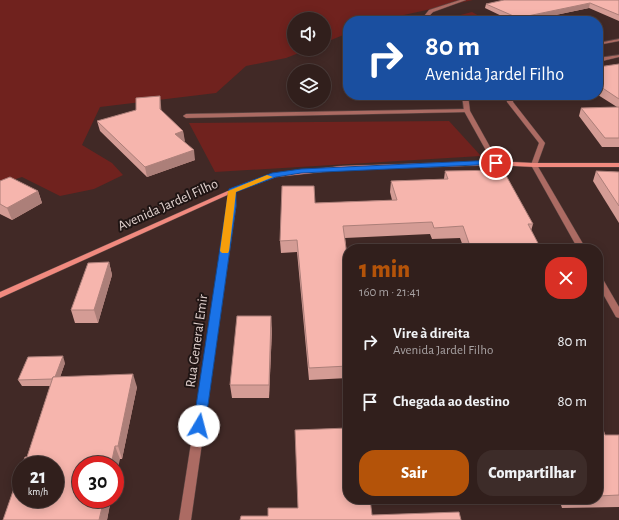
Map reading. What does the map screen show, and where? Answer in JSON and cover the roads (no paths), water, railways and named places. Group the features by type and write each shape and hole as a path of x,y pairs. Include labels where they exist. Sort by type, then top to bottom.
{"main road":[{"name":"Avenida Jardel Filho","path":"0,295 232,191 275,175 301,171 496,163 534,165 619,165"}],"street":[{"path":"426,16 431,11 464,0"},
{"path":"603,43 619,40"},
{"path":"603,59 619,56"},
{"path":"466,100 467,111 496,163"},
{"path":"510,100 542,143 534,165 579,244"},
{"path":"186,116 467,111"},
{"name":"Rua General Emir","path":"185,520 232,206 232,191"},
{"path":"603,287 619,315"}]}
